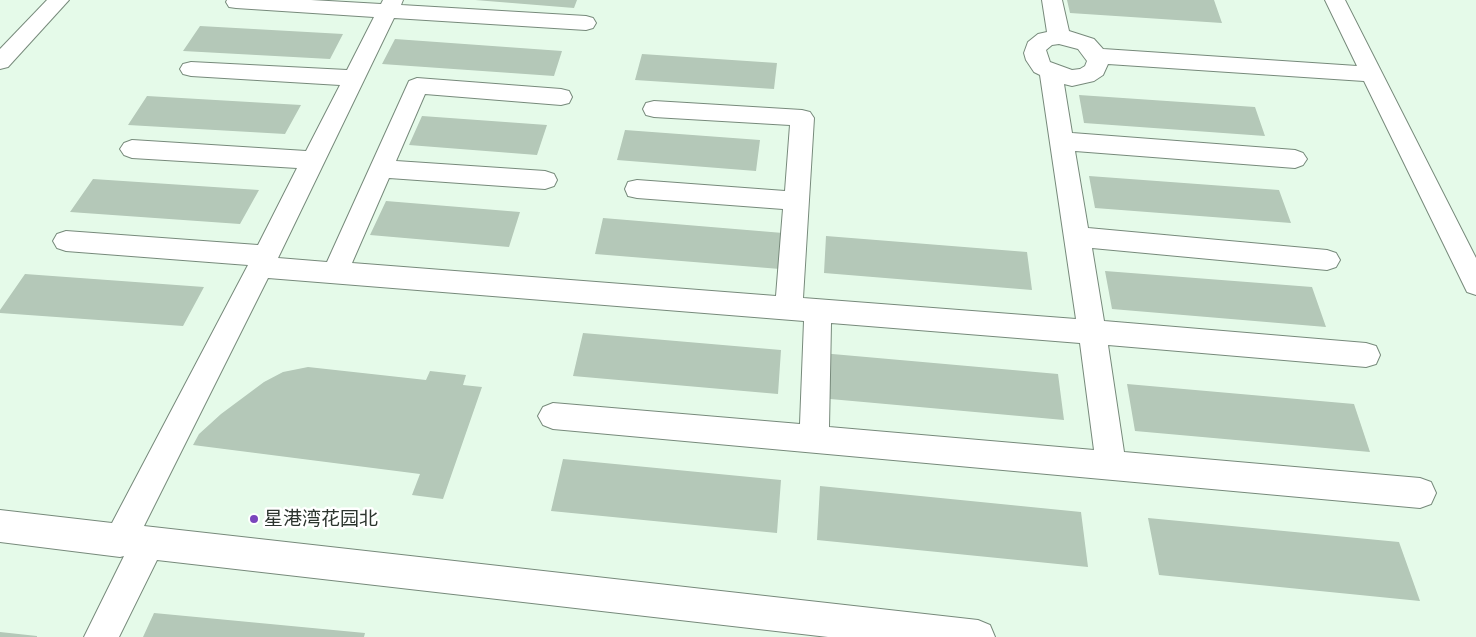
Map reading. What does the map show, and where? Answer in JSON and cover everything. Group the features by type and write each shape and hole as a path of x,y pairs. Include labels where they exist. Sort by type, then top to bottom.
{"street":[{"path":"0,62 58,0"},
{"path":"1052,0 1059,37"},
{"path":"1335,0 1476,284"},
{"path":"236,2 391,6 586,23"},
{"path":"101,637 134,542 263,261 391,6"},
{"path":"1059,37 1073,39 1086,44 1096,56 1098,62 1095,70 1086,76 1072,78 1051,72 1037,60 1035,53 1036,47 1046,39 1059,37"},
{"path":"1096,56 1372,74"},
{"path":"190,69 354,78"},
{"path":"1051,72 1111,465"},
{"path":"335,273 417,86 561,97"},
{"path":"654,109 802,118 789,308"},
{"path":"1062,142 1295,159"},
{"path":"132,149 314,160"},
{"path":"381,169 545,180"},
{"path":"637,189 796,201"},
{"path":"1077,237 1328,260"},
{"path":"66,241 263,261 335,273 1366,355"},
{"path":"814,439 818,310"},
{"path":"553,416 1420,493"},
{"path":"0,526 230,551 871,631 978,637"}],"building":[{"path":"475,0 577,0 574,8"},
{"path":"1067,0 1214,0 1222,23 1070,13"},
{"path":"200,26 343,34 330,59 183,51"},
{"path":"395,39 562,51 554,76 382,64"},
{"path":"642,54 777,63 774,89 635,80"},
{"path":"1079,95 1255,107 1265,136 1084,123"},
{"path":"147,96 301,105 285,134 128,125"},
{"path":"422,116 547,125 537,155 409,145"},
{"path":"625,130 760,140 756,171 617,160"},
{"path":"1089,176 1279,190 1291,223 1095,208"},
{"path":"93,179 259,190 240,224 70,212"},
{"path":"386,201 520,212 509,247 370,235"},
{"path":"603,218 783,233 780,269 595,254"},
{"path":"826,236 1027,252 1032,290 824,273"},
{"path":"1105,271 1312,287 1326,327 1112,309"},
{"path":"25,274 204,287 183,326 0,313 0,310"},
{"path":"583,333 781,350 778,394 573,376"},
{"path":"821,353 1058,374 1064,420 819,398"},
{"path":"308,367 426,380 430,371 466,375 463,385 482,387 443,499 412,495 420,474 193,445 199,434 221,414 264,382 283,372"},
{"path":"1127,384 1354,404 1370,452 1135,431"},
{"path":"563,459 781,480 777,533 551,511"},
{"path":"820,486 1081,512 1088,567 817,540"},
{"path":"1148,518 1399,542 1420,601 1159,575"},
{"path":"154,613 365,633 364,637 143,637"},
{"path":"0,632 37,636 37,637 0,637"}],"place":[{"name":"星港湾花园北","path":"254,519"}]}
